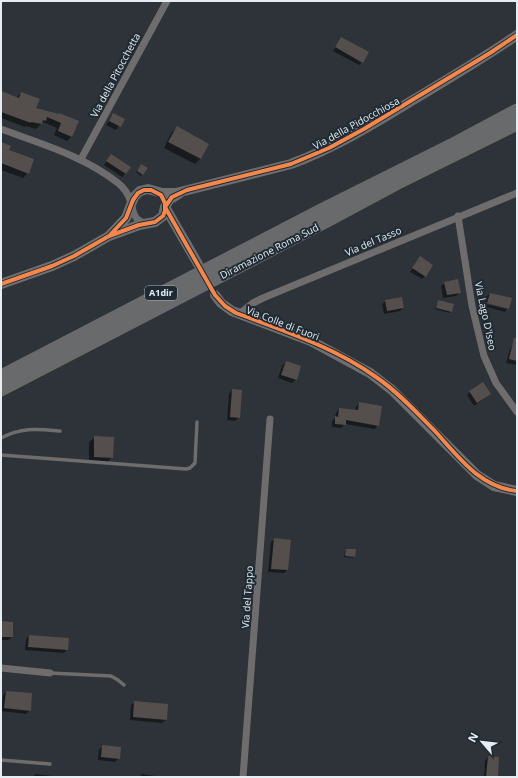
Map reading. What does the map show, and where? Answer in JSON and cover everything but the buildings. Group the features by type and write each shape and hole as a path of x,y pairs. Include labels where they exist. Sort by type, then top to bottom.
{"highway":[{"name":"Diramazione Roma Sud","path":"1,376 517,110"},
{"name":"Diramazione Roma Sud","path":"1,390 322,224 398,183 517,124"},
{"path":"466,150 517,134"}],"street":[{"name":"Via della Pitocchetta","path":"81,159 167,1"},
{"name":"Via della Pidocchiosa","path":"158,193 170,194 291,164 329,148 371,126 517,35"},
{"path":"1,129 81,159 102,171 120,184 140,191"},
{"path":"120,184 127,194 133,214 139,221 169,224 180,232"},
{"path":"110,236 126,218 134,197 140,191 148,189 158,193 163,198 165,206 198,264"},
{"name":"Via della Pidocchiosa","path":"165,206 172,197 187,190"},
{"name":"Via del Tasso","path":"239,314 252,303 263,298 517,192"},
{"path":"1,284 60,263 110,236 139,225 152,223 163,216 165,206"},
{"name":"Via Lago D'Iseo","path":"458,216 472,306 484,356 496,383 517,412"},
{"name":"Via Colle di Fuori","path":"215,295 225,306 239,314 310,341 370,373 392,390 477,475 494,486 517,491"},
{"name":"Via del Tappo","path":"244,777 270,419"},
{"path":"1,668 50,673"}],"lane":[{"path":"1,455 186,469 193,466 195,463 198,422"},
{"path":"1,438 16,431 26,429 60,430"},
{"path":"50,673 111,676 124,685"},
{"path":"1,760 50,764"}],"cycle path":[{"path":"165,207 172,197 187,190 291,164 329,148 364,129 490,53 517,35"},
{"path":"1,284 52,266 74,256 109,236 139,225 155,222 163,216 165,211 165,203 161,195 151,190 144,190 138,193 133,200 126,218 109,236"},
{"path":"165,207 215,295 225,306 236,313 308,340 360,366 399,395 461,460 480,477 504,488 517,491"}]}
